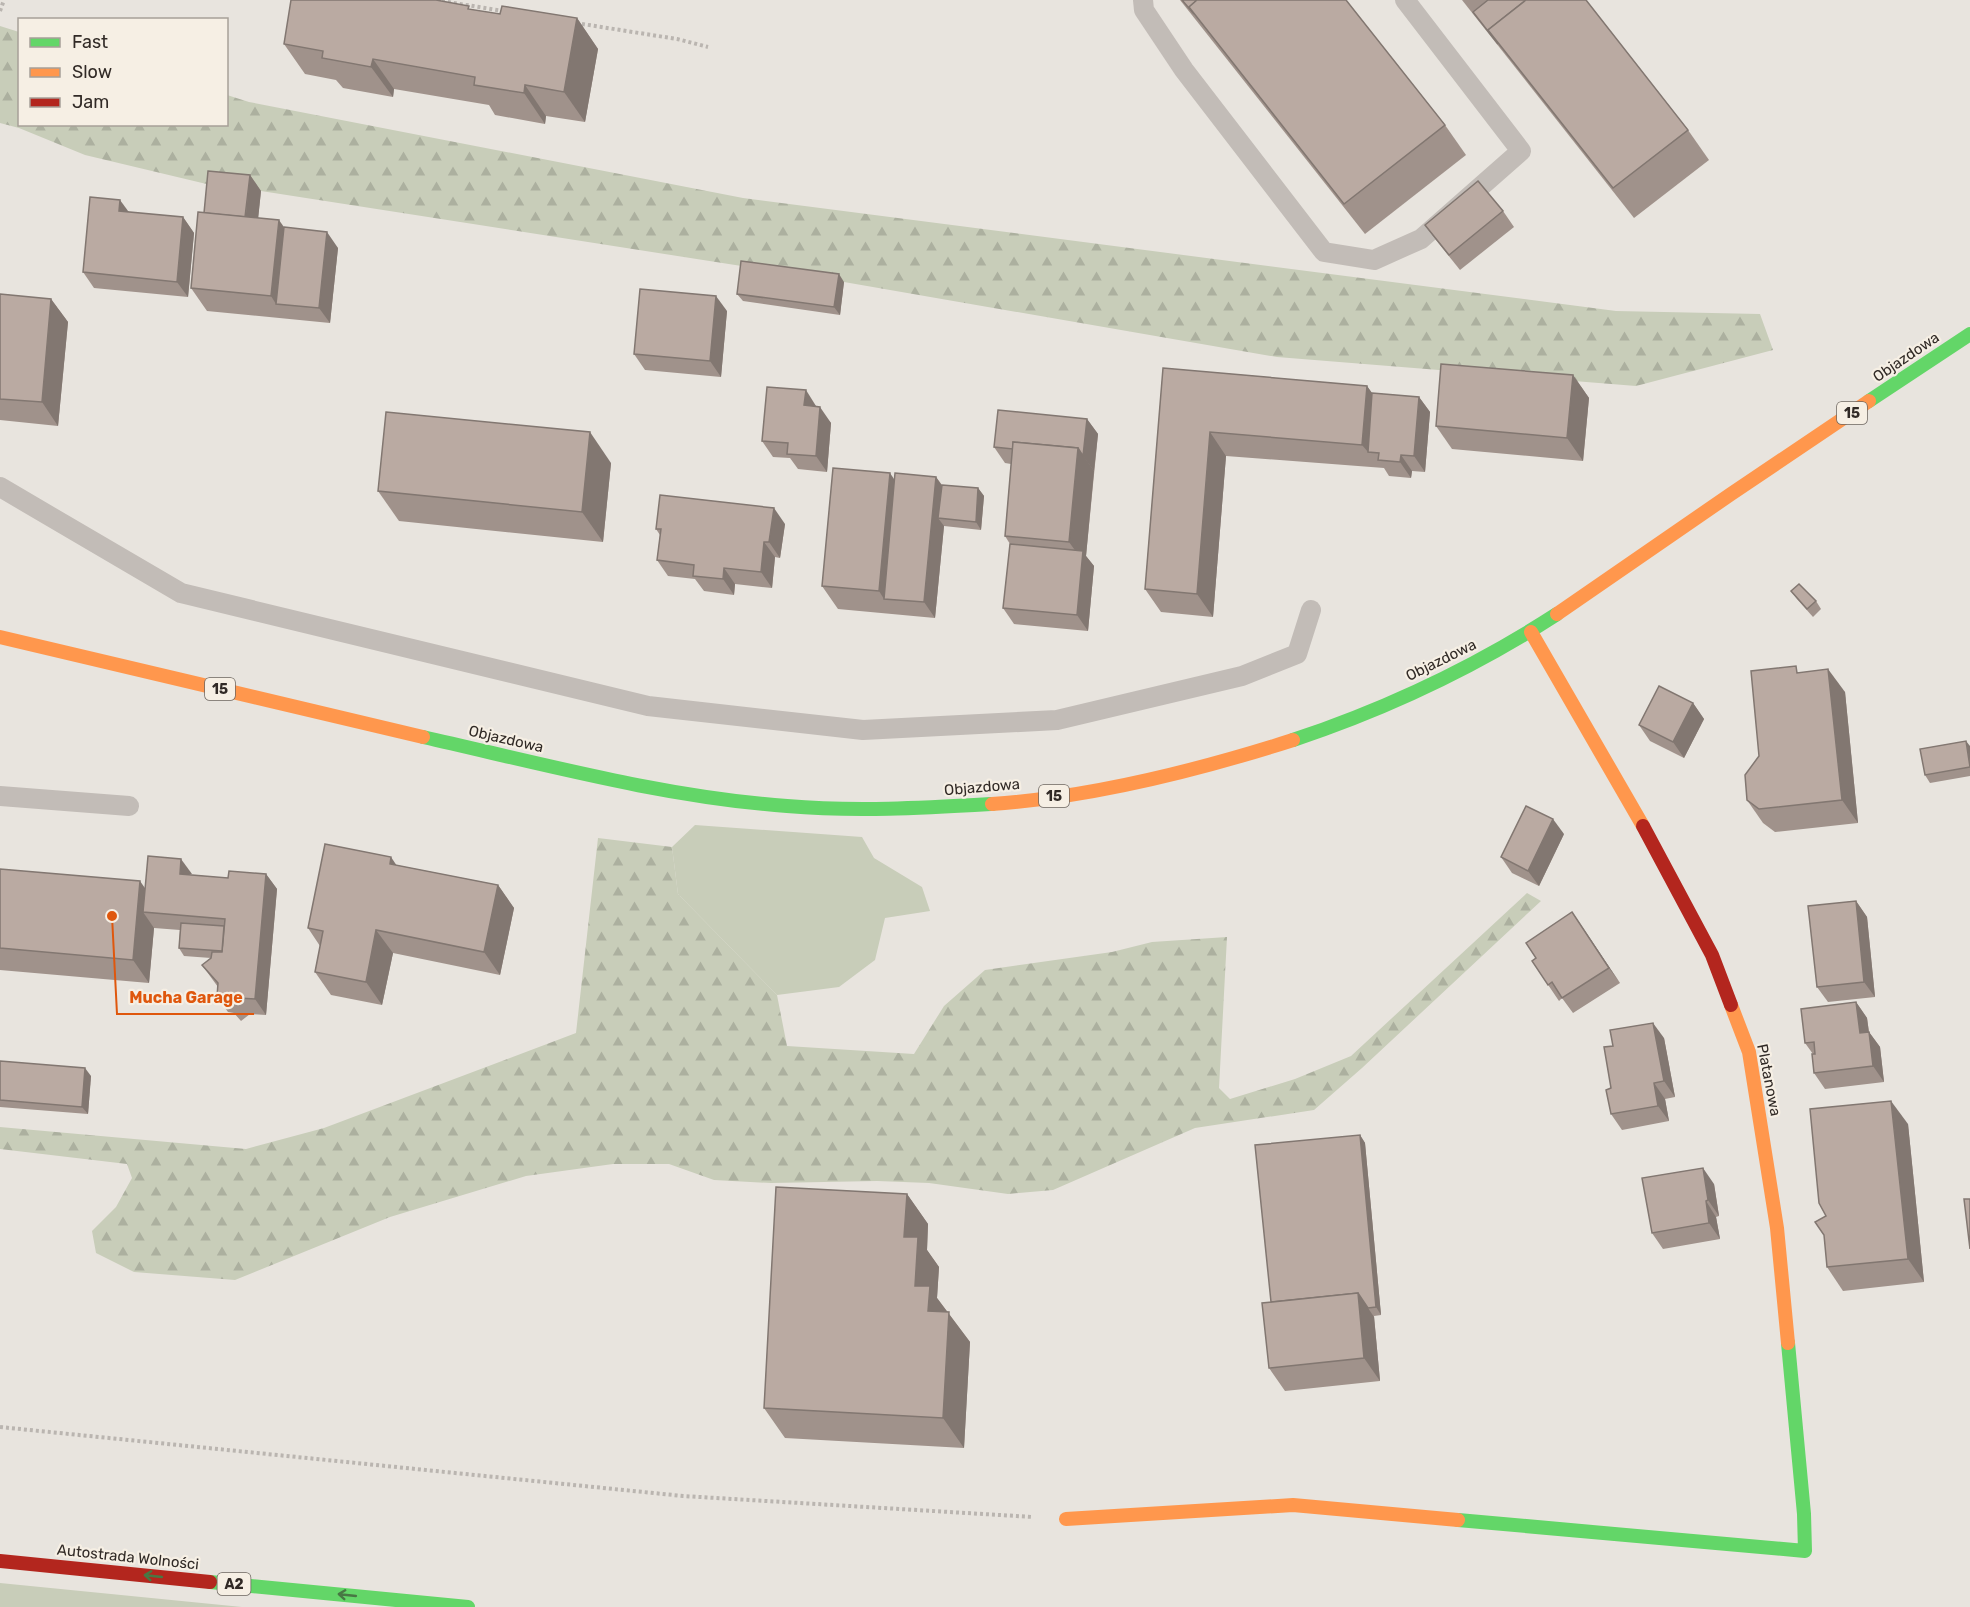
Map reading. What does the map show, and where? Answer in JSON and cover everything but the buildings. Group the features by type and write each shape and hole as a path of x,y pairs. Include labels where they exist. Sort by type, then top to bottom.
{"main road":[{"name":"Objazdowa","path":"0,638 429,739 633,784 728,800 830,809 932,808 1017,801 1112,786 1199,767 1272,746 1358,717 1441,680 1531,632 1700,514 1970,334"},
{"name":"Platanowa","path":"1066,1519 1293,1505 1805,1551 1804,1514 1777,1228 1749,1052 1712,955 1654,845 1531,632"},
{"name":"Autostrada Wolności","path":"0,1561 468,1607"}],"lane":[{"path":"1143,0 1143,10 1184,70 1324,252 1374,260 1421,239 1521,151 1405,0"},
{"path":"0,487 181,593 648,706 862,730 1057,720 1242,676 1297,654 1311,610"},
{"path":"0,796 129,806"}],"path":[{"path":"0,11 3,0"},
{"path":"436,0 514,13"},
{"path":"479,7 481,0"},
{"path":"572,22 677,39 708,47"},
{"path":"0,1427 683,1496 1066,1519"}],"green space":[{"path":"0,26 18,32 18,126 228,126 228,95 249,102 743,198 1616,311 1760,314 1773,350 1636,386 1277,357 844,282 261,191 219,187 85,155 19,128 0,123"},
{"path":"695,825 862,837 874,858 922,887 930,911 885,918 875,960 839,987 777,995 678,894 672,847"},
{"path":"598,838 672,847 678,894 777,995 787,1046 914,1054 944,1006 985,970 1112,952 1152,942 1227,937 1219,1088 1230,1099 1295,1079 1351,1056 1527,893 1541,901 1314,1110 1195,1128 1053,1190 1008,1194 929,1183 877,1181 771,1183 714,1180 669,1164 613,1164 526,1176 390,1217 235,1280 134,1272 96,1253 92,1231 116,1207 132,1178 127,1164 0,1149 0,1127 246,1149 324,1128 576,1033"},
{"path":"0,1583 242,1607 0,1607"}],"traffic: fast":[{"path":"1869,401 1970,334"},
{"path":"1293,740 1362,715 1429,685 1494,652 1557,614"},
{"path":"423,737 604,778 741,802 813,808 864,809 992,804"},
{"path":"1458,1520 1805,1551 1804,1514 1788,1343"},
{"path":"210,1582 468,1607"}],"traffic: slow":[{"path":"1557,614 1869,401"},
{"path":"1531,632 1643,826"},
{"path":"0,637 423,737"},
{"path":"992,804 1030,801 1144,781 1293,740"},
{"path":"1731,1005 1749,1052 1777,1228 1788,1343"},
{"path":"1066,1519 1293,1505 1458,1520"}],"traffic: jam":[{"path":"1643,826 1712,955 1731,1005"},
{"path":"0,1561 210,1582"}],"place":[{"name":"Mucha Garage","path":"112,916"}]}
